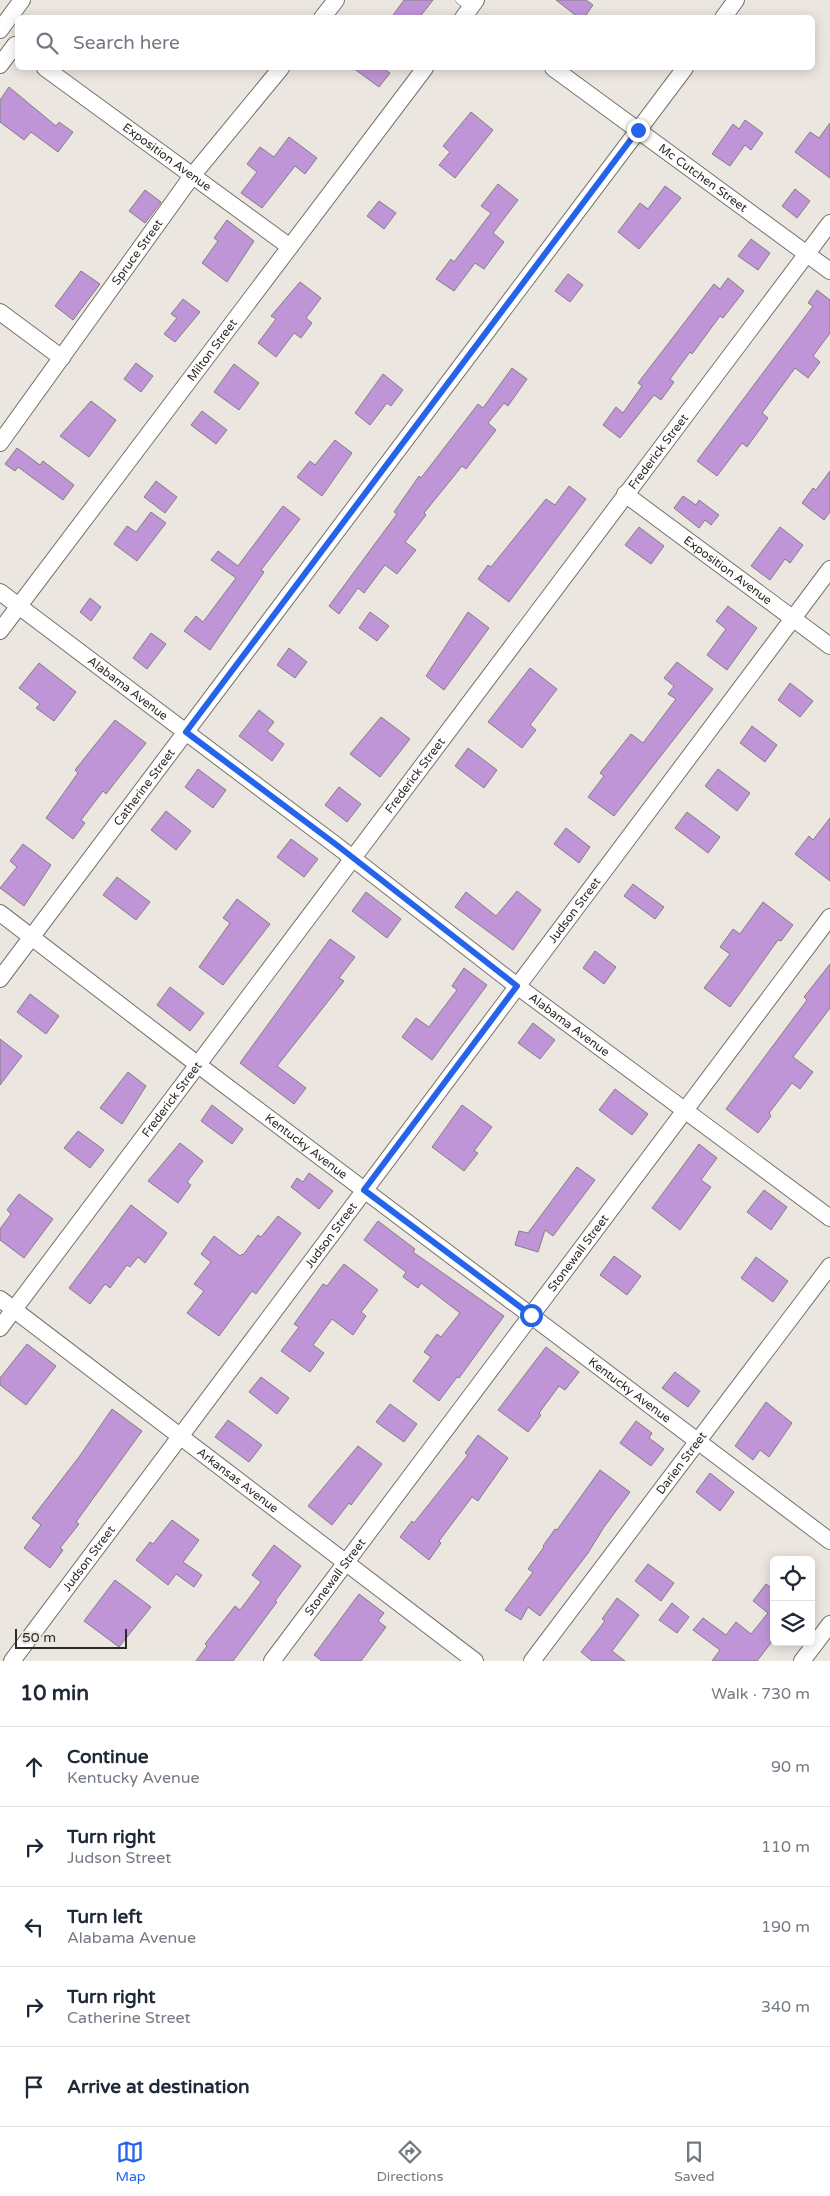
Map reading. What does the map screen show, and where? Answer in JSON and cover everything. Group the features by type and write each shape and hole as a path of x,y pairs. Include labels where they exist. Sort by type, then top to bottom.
{"street":[{"path":"15,45 0,32 22,0"},
{"path":"324,15 336,0"},
{"path":"725,15 736,0"},
{"path":"0,65 15,47"},
{"name":"Exposition Avenue","path":"48,70 290,247"},
{"name":"Spruce Street","path":"0,442 192,176 279,70"},
{"name":"Milton Street","path":"0,631 423,70"},
{"name":"Mc Cutchen Street","path":"556,70 830,271"},
{"name":"Catherine Street","path":"0,979 684,70"},
{"name":"Frederick Street","path":"0,1328 830,222"},
{"path":"0,312 62,358"},
{"name":"Exposition Avenue","path":"625,494 792,620 830,646"},
{"name":"Judson Street","path":"12,1661 830,569"},
{"name":"Alabama Avenue","path":"0,592 352,858 517,986 830,1218"},
{"name":"Kentucky Avenue","path":"0,913 197,1064 830,1541"},
{"name":"Stonewall Street","path":"272,1661 830,917"},
{"name":"Darien Street","path":"532,1661 830,1266"},
{"name":"Arkansas Avenue","path":"0,1299 475,1661"},
{"path":"802,1661 830,1624"}],"building":[{"path":"404,0 433,0 421,15 393,15"},
{"path":"556,0 586,0 593,5 586,15 575,15"},
{"path":"356,70 385,70 390,73 379,87"},
{"path":"9,87 56,126 59,122 73,132 58,152 31,132 24,140 0,122 0,100"},
{"path":"471,112 493,130 455,178 439,165 450,152 443,146"},
{"path":"745,120 763,133 751,150 745,145 730,166 712,154 733,124 739,129"},
{"path":"830,123 830,178 795,152 810,132 819,138"},
{"path":"289,137 317,158 305,174 295,166 262,208 241,193 257,172 247,164 260,147 274,157"},
{"path":"498,184 518,200 493,233 504,242 484,269 475,263 454,291 436,279 451,259 454,262 491,213 481,206"},
{"path":"665,186 681,198 639,249 618,232 640,203 648,209"},
{"path":"795,189 810,201 797,218 782,206"},
{"path":"145,190 161,202 145,223 129,211"},
{"path":"379,201 396,213 384,229 367,216"},
{"path":"227,220 254,241 227,282 202,263 218,241 214,238"},
{"path":"751,239 770,253 758,270 738,256"},
{"path":"81,271 100,284 73,320 55,306"},
{"path":"568,274 583,285 570,302 555,291"},
{"path":"728,278 744,291 723,318 720,316 692,354 690,352 670,379 674,382 661,400 654,395 620,438 603,425 616,407 623,413 642,386 638,383 714,284 720,289"},
{"path":"300,282 321,298 306,318 312,323 301,338 294,333 276,357 258,343 276,319 271,316"},
{"path":"817,290 830,300 830,333 813,356 820,362 808,378 795,368 762,413 768,418 747,447 742,443 717,476 697,461 813,306 808,303"},
{"path":"183,299 200,312 175,342 164,334 177,318 171,314"},
{"path":"136,363 153,376 141,392 124,379"},
{"path":"234,364 259,383 239,410 214,392"},
{"path":"512,368 527,379 508,406 504,403 488,423 496,430 466,469 462,466 424,513 426,515 405,542 416,550 397,574 385,565 364,593 358,588 339,614 329,606 397,514 394,512 419,476 421,478 478,404 483,408"},
{"path":"383,374 403,390 391,406 387,403 370,425 355,413"},
{"path":"91,401 116,420 89,457 60,436"},
{"path":"202,411 227,430 216,444 191,425"},
{"path":"335,440 352,453 322,496 297,477 310,461 315,465"},
{"path":"17,448 40,465 43,461 74,485 63,500 18,467 15,471 5,464"},
{"path":"830,471 830,512 824,520 802,503 813,488 816,490"},
{"path":"156,481 177,497 165,513 144,497"},
{"path":"569,486 586,499 509,602 478,579 488,565 491,567 546,499 555,505"},
{"path":"683,496 696,505 699,500 719,515 711,525 705,520 699,528 674,508"},
{"path":"283,506 300,519 261,570 264,572 210,650 184,631 196,616 203,622 236,578 211,560 218,551 238,566"},
{"path":"151,512 166,523 137,561 114,544 127,526 136,532"},
{"path":"639,527 664,546 651,564 625,545"},
{"path":"780,527 803,545 790,563 785,559 770,580 751,566"},
{"path":"90,598 101,607 91,621 80,612"},
{"path":"728,606 757,628 727,670 707,655 726,629 716,621"},
{"path":"370,612 389,626 377,641 359,628"},
{"path":"468,612 489,628 444,690 426,676"},
{"path":"151,633 166,644 147,669 133,658"},
{"path":"289,648 307,662 295,678 277,665"},
{"path":"677,662 713,689 614,816 588,797 604,776 600,773 631,734 643,743 676,699 668,694 674,686 664,678"},
{"path":"39,663 76,692 54,721 36,708 40,704 19,688"},
{"path":"530,668 557,689 530,725 536,730 522,748 488,722"},
{"path":"790,683 813,701 800,717 778,700"},
{"path":"259,710 274,722 267,731 284,744 272,761 239,736"},
{"path":"381,717 410,739 380,777 350,754"},
{"path":"115,720 146,743 106,794 103,791 81,820 85,823 73,839 46,818 78,773 75,770"},
{"path":"752,726 777,745 765,762 740,743"},
{"path":"468,748 497,770 484,788 455,766"},
{"path":"198,769 226,790 213,808 185,787"},
{"path":"718,769 750,793 737,811 705,786"},
{"path":"339,787 361,804 347,822 325,805"},
{"path":"166,811 191,831 176,850 151,830"},
{"path":"687,812 720,837 708,853 675,828"},
{"path":"830,818 830,881 795,854 809,836 813,840"},
{"path":"566,828 590,847 579,863 554,844"},
{"path":"291,839 318,859 304,877 277,857"},
{"path":"23,844 51,865 24,906 0,888 17,867 10,861"},
{"path":"117,877 150,902 136,920 103,895"},
{"path":"633,884 664,907 655,919 624,896"},
{"path":"517,891 541,910 513,950 455,907 466,892 496,916"},
{"path":"366,892 401,919 387,938 352,911"},
{"path":"237,899 270,924 223,985 199,967 230,923 223,918"},
{"path":"763,902 793,925 781,941 778,940 730,1007 704,988 730,954 720,947 733,929 740,934"},
{"path":"330,939 355,957 339,978 344,981 277,1066 306,1088 294,1104 240,1063"},
{"path":"595,951 616,967 604,984 583,968"},
{"path":"830,964 830,1008 793,1057 813,1072 800,1089 792,1083 769,1113 771,1116 758,1133 726,1109 807,1000 804,997"},
{"path":"464,968 487,985 432,1060 402,1037 416,1018 429,1027 457,990 452,986"},
{"path":"170,987 204,1013 190,1031 157,1005"},
{"path":"30,994 59,1016 46,1034 17,1012"},
{"path":"533,1023 555,1040 540,1059 518,1043"},
{"path":"0,1039 22,1056 0,1085"},
{"path":"128,1072 146,1086 122,1124 100,1108"},
{"path":"615,1089 648,1114 632,1135 599,1110"},
{"path":"212,1105 243,1129 232,1144 201,1121"},
{"path":"462,1105 492,1127 474,1151 478,1153 464,1171 432,1147"},
{"path":"78,1131 104,1150 90,1168 64,1148"},
{"path":"180,1143 203,1161 187,1182 191,1185 178,1203 148,1181"},
{"path":"699,1144 717,1158 701,1180 711,1187 680,1230 652,1208"},
{"path":"577,1167 595,1180 553,1236 545,1230 538,1252 515,1245 519,1231 528,1233"},
{"path":"309,1173 333,1191 319,1209 291,1187 297,1178 303,1182"},
{"path":"764,1190 787,1207 771,1230 747,1212"},
{"path":"19,1194 53,1219 24,1258 0,1240 0,1229 11,1214 7,1210"},
{"path":"131,1205 167,1233 145,1263 138,1257 130,1267 127,1265 110,1288 105,1284 90,1304 69,1288"},
{"path":"278,1216 301,1233 256,1294 252,1291 219,1336 187,1313 204,1291 194,1284 211,1262 201,1254 214,1236 240,1256 243,1255 258,1235 261,1237"},
{"path":"378,1221 415,1249 413,1252 504,1316 459,1378 457,1377 439,1401 413,1381 431,1357 424,1352 437,1334 441,1337 460,1313 421,1283 418,1288 403,1277 406,1272 364,1240"},
{"path":"614,1256 641,1276 627,1295 600,1275"},
{"path":"756,1257 788,1281 773,1302 741,1278"},
{"path":"344,1264 378,1290 361,1312 366,1316 353,1335 332,1319 313,1345 324,1353 310,1372 281,1351 299,1327 294,1324 323,1284 327,1286"},
{"path":"27,1344 56,1366 26,1405 0,1385 0,1378"},
{"path":"546,1347 579,1372 565,1390 559,1386 528,1432 498,1410"},
{"path":"675,1372 700,1391 688,1407 662,1388"},
{"path":"261,1377 289,1398 277,1414 249,1392"},
{"path":"766,1402 792,1423 769,1457 760,1450 753,1460 735,1446"},
{"path":"390,1404 417,1424 404,1442 376,1422"},
{"path":"112,1409 142,1431 76,1522 79,1524 60,1548 63,1550 50,1568 24,1548 41,1525 32,1518 79,1457"},
{"path":"228,1420 262,1445 249,1462 215,1437"},
{"path":"636,1421 652,1433 649,1438 664,1449 651,1466 620,1443"},
{"path":"478,1435 508,1458 478,1501 472,1497 439,1541 441,1543 429,1560 400,1537 412,1521 414,1523 468,1455 465,1453"},
{"path":"358,1446 382,1464 351,1505 349,1503 332,1525 308,1506"},
{"path":"600,1470 630,1492 604,1527 588,1553 540,1616 528,1607 521,1620 505,1610 533,1572 528,1569 543,1546 555,1529 557,1530"},
{"path":"710,1473 734,1492 720,1511 696,1492"},
{"path":"172,1520 199,1540 183,1562 202,1575 194,1587 176,1574 168,1585 136,1560 150,1542 153,1544"},
{"path":"274,1545 301,1566 275,1601 277,1602 233,1661 196,1661 207,1646 205,1644 235,1606 240,1610 261,1582 252,1575"},
{"path":"648,1564 674,1583 661,1601 635,1581"},
{"path":"115,1580 151,1607 119,1647 84,1621"},
{"path":"766,1584 770,1587 770,1644 757,1661 712,1661 720,1650 693,1630 703,1618 726,1635 736,1622 751,1634 768,1613 753,1601"},
{"path":"359,1594 384,1613 378,1621 386,1627 361,1661 322,1661 314,1655"},
{"path":"617,1598 639,1615 612,1651 625,1661 592,1661 581,1652 605,1621 602,1619"},
{"path":"672,1603 689,1617 677,1633 659,1620"}],"route":[{"path":"531,1315 364,1190 517,986 369,873 338,846 186,732 638,130"}]}
